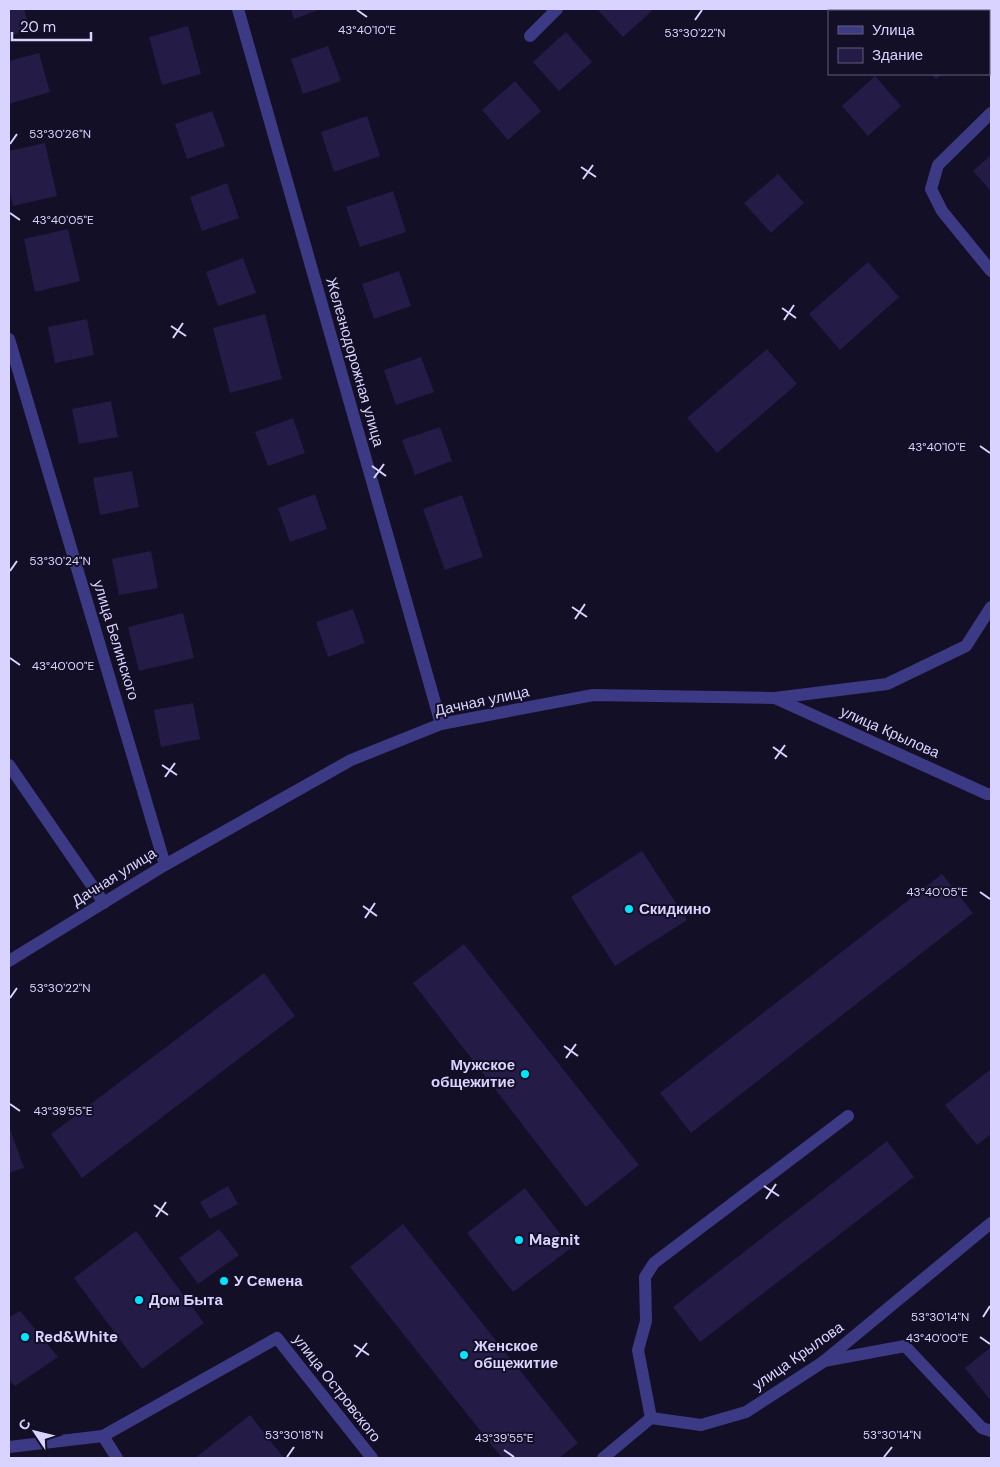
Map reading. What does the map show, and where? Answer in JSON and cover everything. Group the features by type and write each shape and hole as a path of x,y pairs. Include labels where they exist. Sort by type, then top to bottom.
{"street":[{"name":"Железнодорожная улица","path":"238,9 441,724"},
{"path":"530,36 557,9"},
{"path":"991,113 938,165 931,189 942,211 991,271"},
{"name":"улица Белинского","path":"9,339 165,864"},
{"name":"Дачная улица","path":"9,961 165,864 351,760 441,724 593,695 775,698 887,684 966,646 991,607"},
{"name":"улица Крылова","path":"775,698 987,794 991,794"},
{"path":"9,765 104,903"},
{"path":"604,1458 651,1418 638,1350 646,1322 644,1277 654,1263 848,1116"},
{"name":"улица Крылова","path":"651,1418 700,1425 746,1412 823,1362 991,1223"},
{"name":"улица Островского","path":"103,1436 277,1338 372,1458"},
{"path":"823,1362 905,1346 982,1428 991,1431"},
{"path":"9,1447 103,1436"},
{"path":"103,1436 107,1458"},
{"path":"103,1436 117,1458"}],"building":[{"path":"9,9 24,9 30,30 9,36"},
{"path":"291,9 321,9 294,19"},
{"path":"597,9 654,9 623,37"},
{"path":"985,9 986,10 944,10"},
{"path":"188,26 201,74 162,85 149,37"},
{"path":"566,32 592,62 559,91 533,62"},
{"path":"328,46 341,81 303,94 291,59"},
{"path":"39,53 50,92 9,104 9,61"},
{"path":"932,75 941,75 936,79"},
{"path":"875,76 901,106 868,136 842,106"},
{"path":"515,81 541,111 508,140 482,110"},
{"path":"212,111 225,146 187,159 175,124"},
{"path":"367,116 380,156 334,172 321,132"},
{"path":"45,143 57,196 13,206 9,188 9,151"},
{"path":"991,155 991,191 973,171"},
{"path":"778,174 804,203 771,233 744,203"},
{"path":"227,183 239,218 202,231 190,197"},
{"path":"393,191 406,232 360,247 346,207"},
{"path":"68,229 80,281 35,292 24,239"},
{"path":"243,258 256,293 218,306 206,272"},
{"path":"868,262 899,297 840,350 809,314"},
{"path":"399,271 411,306 374,319 362,284"},
{"path":"265,314 282,379 230,393 213,328"},
{"path":"87,319 94,355 55,363 48,327"},
{"path":"767,349 797,384 717,453 687,418"},
{"path":"421,357 434,392 396,405 384,370"},
{"path":"111,401 118,437 79,444 72,409"},
{"path":"293,418 305,453 268,466 255,432"},
{"path":"440,427 452,461 415,475 402,440"},
{"path":"132,471 139,507 100,515 93,478"},
{"path":"315,494 327,529 290,542 278,508"},
{"path":"462,495 483,557 445,570 423,509"},
{"path":"151,551 158,588 119,595 112,559"},
{"path":"353,609 365,643 328,657 316,622"},
{"path":"183,613 194,658 139,671 128,627"},
{"path":"193,703 200,739 161,747 154,710"},
{"name":"Скидкино","path":"642,851 687,920 615,966 571,897"},
{"path":"942,874 973,913 691,1133 660,1093"},
{"name":"Мужское общежитие","path":"464,944 639,1165 586,1207 413,983"},
{"path":"264,973 295,1016 82,1178 51,1134"},
{"path":"991,1069 991,1134 977,1145 945,1105"},
{"path":"9,1126 24,1168 9,1173"},
{"path":"887,1141 914,1177 700,1342 673,1307"},
{"path":"228,1186 238,1204 210,1219 200,1202"},
{"name":"Magnit","path":"525,1188 571,1248 513,1292 467,1233"},
{"name":"Женское общежитие","path":"403,1224 578,1443 559,1458 502,1458 350,1267"},
{"path":"219,1229 239,1255 198,1284 179,1258"},
{"name":"Дом Быта","path":"136,1231 204,1323 142,1369 74,1278"},
{"name":"Red&White","path":"20,1311 58,1357 15,1386 9,1380 9,1317"},
{"path":"991,1347 991,1401 965,1368"},
{"path":"250,1415 284,1458 195,1458"}],"place":[{"name":"Скидкино","path":"629,909"},
{"name":"Мужское общежитие","path":"525,1074"},
{"name":"Magnit","path":"519,1240"},
{"name":"У Семена","path":"224,1281"},
{"name":"Дом Быта","path":"139,1300"},
{"name":"Red&White","path":"25,1337"},
{"name":"Женское общежитие","path":"464,1355"}]}
